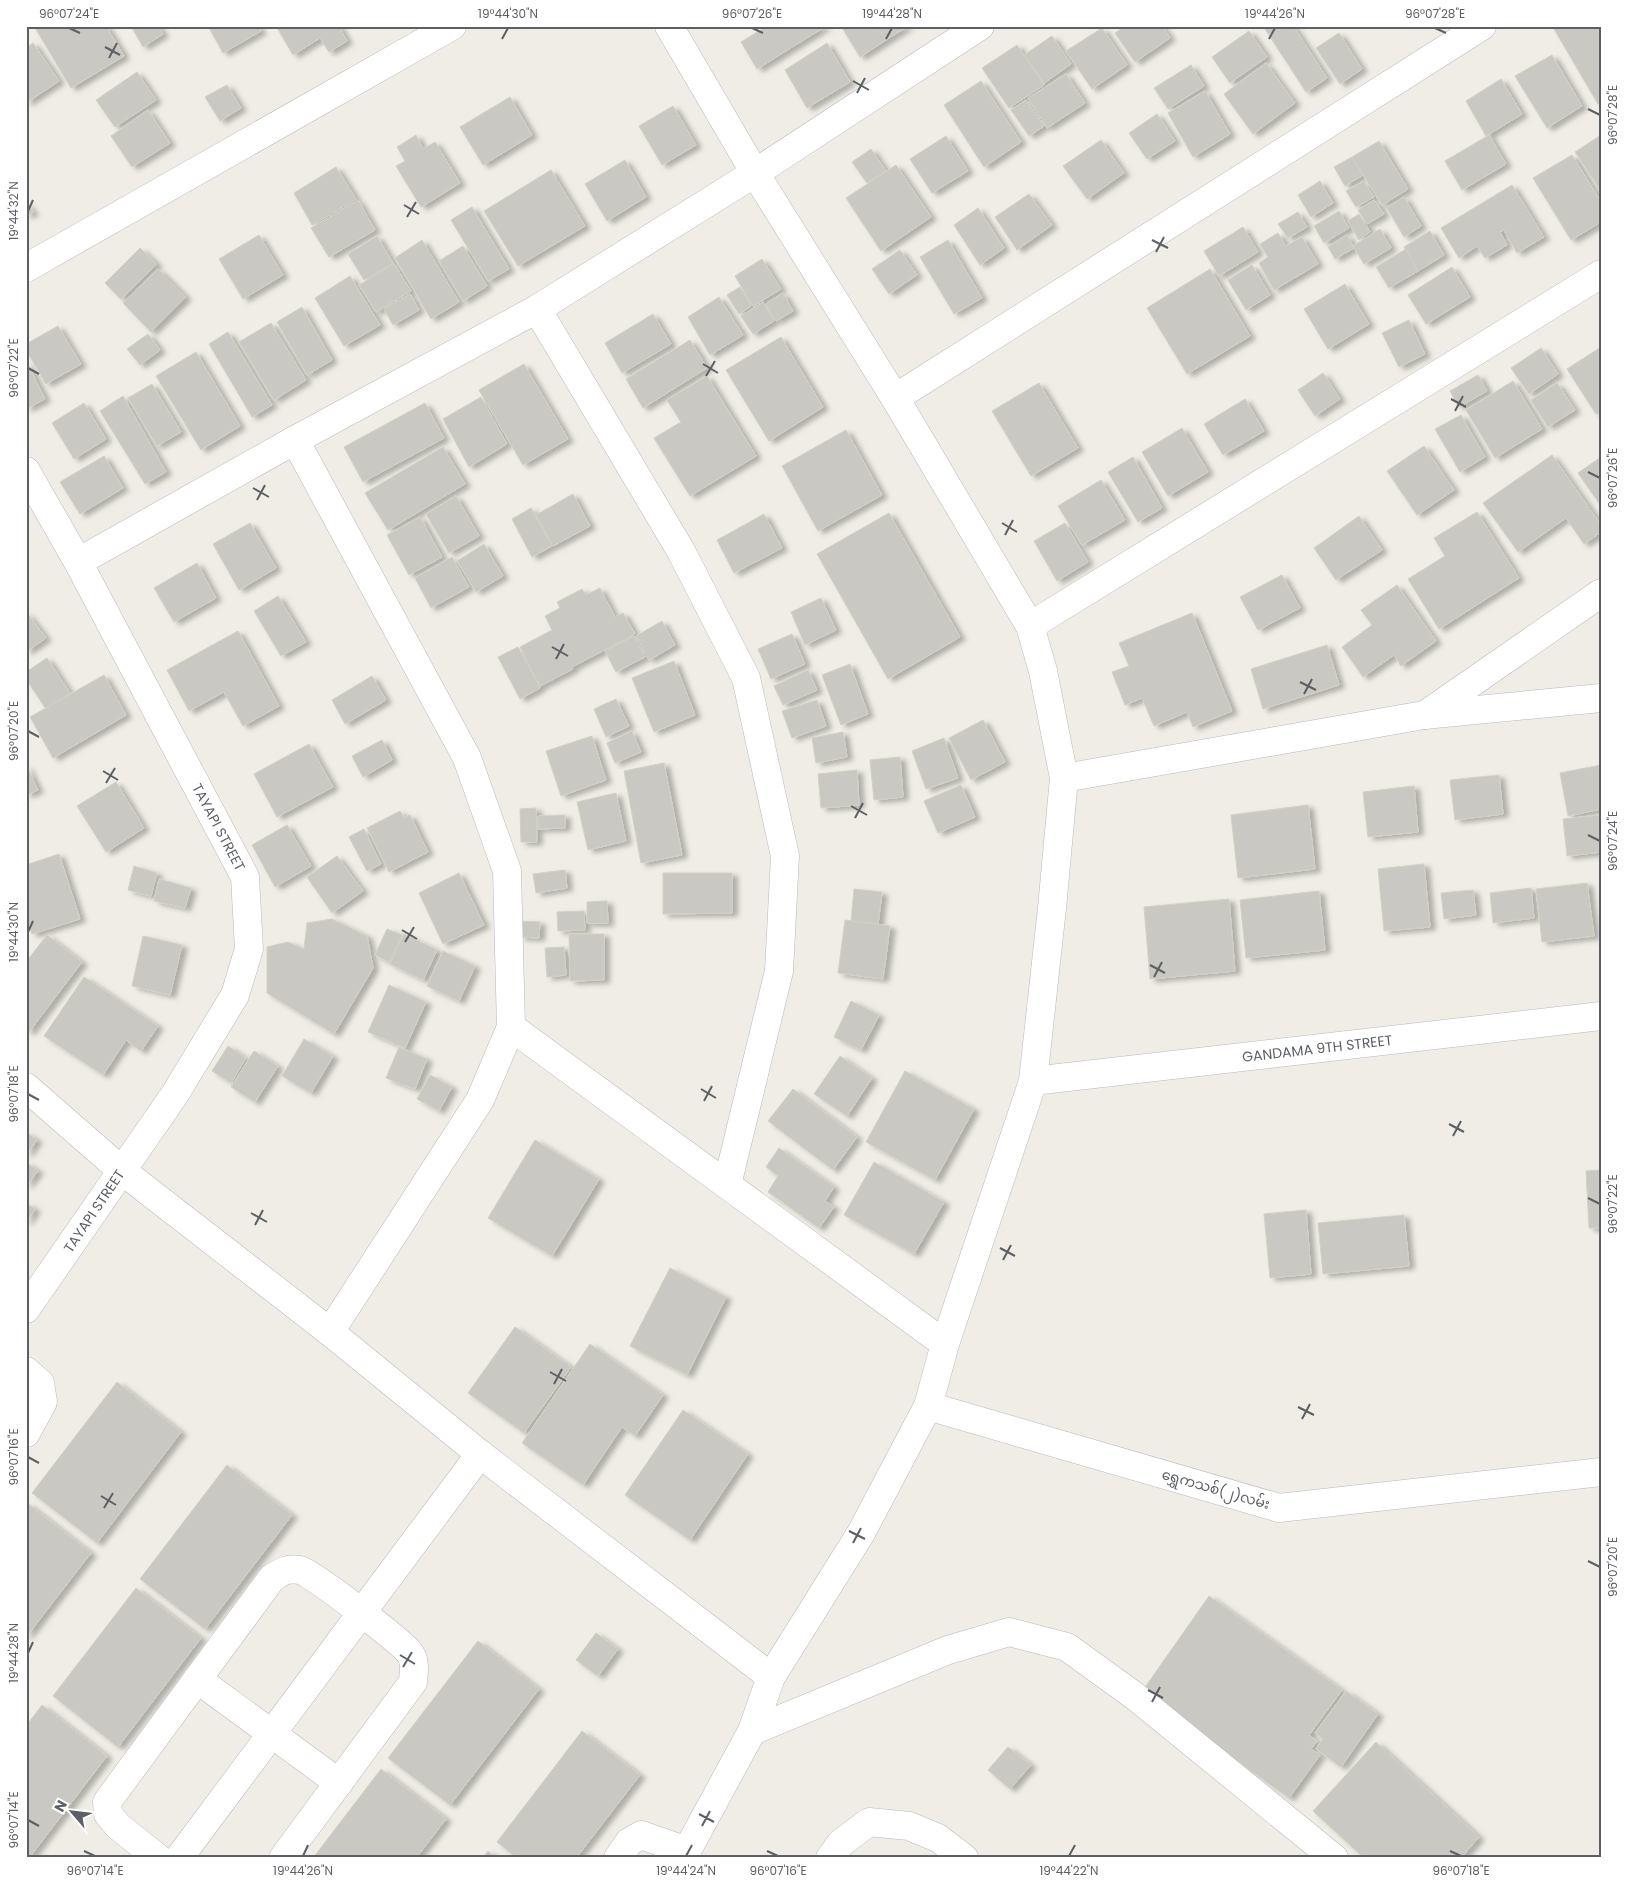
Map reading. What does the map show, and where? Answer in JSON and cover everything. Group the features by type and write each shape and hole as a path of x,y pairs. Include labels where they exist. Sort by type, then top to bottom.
{"street":[{"path":"26,268 452,26"},
{"path":"618,1858 629,1842 641,1835 685,1855 752,1731 770,1677 861,1533 928,1406 945,1344 1033,1081 1064,778 1043,671 1030,626 895,398 755,173 669,26"},
{"path":"78,562 295,440 537,309 755,173 980,26"},
{"path":"895,398 1482,26"},
{"path":"1030,626 1601,274"},
{"path":"537,309 681,550 746,678 785,856 779,971 728,1185"},
{"path":"295,440 467,758 507,871 511,1027 480,1100 330,1332"},
{"name":"TAYAPI STREET","path":"26,471 78,562 245,877 249,949 235,995 176,1094 121,1170 26,1309"},
{"path":"1424,715 1601,593"},
{"path":"1064,778 1424,715 1601,698"},
{"name":"GANDAMA 9TH STREET","path":"1033,1081 1601,1016"},
{"path":"511,1027 945,1344"},
{"path":"26,1087 121,1170 330,1332 480,1454 770,1677"},
{"path":"26,1371 40,1382 43,1402 26,1433"},
{"name":"ရွှေကသစ်(၂)လမ်း","path":"928,1406 1279,1508 1601,1472"},
{"path":"179,1858 480,1454"},
{"path":"158,1858 118,1826 108,1814 107,1802 272,1578 285,1569 303,1570 362,1612 410,1652 415,1666 413,1682 283,1858"},
{"path":"752,1731 948,1650 1009,1632 1067,1647 1136,1698 1334,1858"},
{"path":"197,1679 339,1783"},
{"path":"830,1858 841,1844 869,1822 909,1826 938,1838 964,1858"}],"building":[{"path":"34,26 106,26 124,56 71,88"},
{"path":"131,26 158,26 163,34 143,47"},
{"path":"208,26 258,26 261,31 223,53"},
{"path":"276,26 341,26 339,27 347,41 329,52 320,38 293,55"},
{"path":"767,26 826,26 757,69 741,42"},
{"path":"841,26 877,26 886,40 860,57"},
{"path":"877,26 908,26 886,40"},
{"path":"1125,26 1162,26 1170,38 1135,62 1115,33"},
{"path":"1269,26 1293,26 1327,78 1306,92 1265,29"},
{"path":"1558,26 1601,26 1601,103 1598,104 1554,29"},
{"path":"1102,28 1127,65 1092,89 1066,51"},
{"path":"1249,31 1267,57 1230,83 1212,57"},
{"path":"1339,33 1362,69 1340,84 1316,48"},
{"path":"1052,36 1071,64 1044,83 1024,55"},
{"path":"33,43 59,81 26,103 26,48"},
{"path":"827,43 850,82 807,108 785,70"},
{"path":"1017,45 1044,85 1009,108 982,68"},
{"path":"1552,55 1582,106 1547,128 1515,76"},
{"path":"1266,63 1295,103 1253,134 1224,94"},
{"path":"1191,65 1204,86 1168,109 1154,88"},
{"path":"137,72 156,100 115,127 96,100"},
{"path":"1066,74 1085,103 1047,128 1028,98"},
{"path":"1501,79 1522,114 1486,136 1466,101"},
{"path":"981,81 1021,142 984,167 944,105"},
{"path":"227,85 241,108 220,121 205,97"},
{"path":"1205,91 1230,134 1193,157 1168,113"},
{"path":"510,97 532,135 483,165 460,127"},
{"path":"1026,100 1044,126 1029,136 1011,110"},
{"path":"673,106 696,145 662,165 639,126"},
{"path":"148,110 170,143 132,167 111,136"},
{"path":"1157,114 1175,141 1147,159 1129,133"},
{"path":"416,135 423,149 435,142 460,183 421,207 396,166 405,161 397,147"},
{"path":"1489,135 1506,164 1462,190 1445,161"},
{"path":"1601,135 1601,191 1575,152"},
{"path":"946,136 968,171 932,193 910,159"},
{"path":"1101,140 1124,173 1087,199 1063,166"},
{"path":"1379,141 1408,189 1382,205 1352,157"},
{"path":"871,149 886,171 867,183 852,162"},
{"path":"1572,155 1601,202 1601,222 1571,240 1533,178"},
{"path":"1352,157 1363,175 1345,186 1334,167"},
{"path":"625,160 646,197 607,221 585,184"},
{"path":"896,165 931,217 881,251 846,198"},
{"path":"336,167 356,199 312,225 294,193"},
{"path":"551,170 585,226 518,266 484,211"},
{"path":"1320,181 1333,203 1311,217 1298,195"},
{"path":"1364,181 1374,197 1356,207 1346,191"},
{"path":"1512,185 1544,237 1517,253 1504,230 1500,232 1507,245 1485,258 1477,246 1459,258 1441,228"},
{"path":"1029,194 1052,225 1017,250 995,217"},
{"path":"1404,197 1421,226 1404,237 1387,208"},
{"path":"358,200 375,230 329,257 311,228"},
{"path":"1374,200 1384,214 1367,224 1358,210"},
{"path":"26,202 33,212 26,216"},
{"path":"472,207 509,269 488,281 451,220"},
{"path":"978,208 1004,248 980,265 954,225"},
{"path":"1339,211 1349,228 1324,243 1314,226"},
{"path":"1298,212 1307,227 1288,238 1278,224"},
{"path":"1359,214 1370,232 1359,240 1348,221"},
{"path":"1243,227 1258,252 1219,276 1204,251"},
{"path":"1380,229 1391,248 1364,264 1353,246"},
{"path":"1430,231 1444,255 1418,271 1404,247"},
{"path":"1278,233 1286,246 1302,237 1318,264 1274,290 1259,263 1268,257 1260,244"},
{"path":"259,235 283,275 243,299 219,259"},
{"path":"1347,235 1354,248 1335,259 1328,247"},
{"path":"377,236 393,263 364,280 348,254"},
{"path":"422,240 459,302 431,319 395,258"},
{"path":"948,240 982,298 954,314 920,257"},
{"path":"463,246 487,286 463,301 439,261"},
{"path":"140,248 157,264 121,299 105,283"},
{"path":"1406,249 1418,271 1389,288 1376,267"},
{"path":"900,250 917,275 889,294 872,269"},
{"path":"762,259 781,289 753,306 735,276"},
{"path":"394,264 411,291 376,312 359,285"},
{"path":"1252,265 1270,295 1246,310 1228,280"},
{"path":"1452,267 1470,297 1426,324 1408,295"},
{"path":"158,269 186,297 151,332 123,303"},
{"path":"1210,269 1250,336 1187,374 1147,308"},
{"path":"350,276 380,325 344,346 315,298"},
{"path":"1345,284 1369,324 1328,349 1304,309"},
{"path":"740,287 751,306 739,314 727,295"},
{"path":"783,293 793,311 776,321 766,304"},
{"path":"410,294 419,310 393,325 384,309"},
{"path":"719,297 743,335 710,355 688,317"},
{"path":"763,302 774,321 753,334 741,316"},
{"path":"302,307 332,360 307,375 277,322"},
{"path":"653,314 671,344 622,373 605,343"},
{"path":"1409,320 1425,354 1399,367 1382,333"},
{"path":"271,323 306,380 274,400 239,342"},
{"path":"58,326 81,364 46,384 26,350 26,344"},
{"path":"228,332 272,405 252,417 209,344"},
{"path":"148,334 160,350 140,365 127,349"},
{"path":"781,337 823,407 769,441 726,370"},
{"path":"690,340 707,368 643,408 626,379"},
{"path":"1601,347 1601,411 1596,414 1567,369"},
{"path":"1541,348 1558,374 1529,394 1511,368"},
{"path":"196,352 240,426 201,450 156,376"},
{"path":"26,361 45,399 26,409"},
{"path":"524,364 568,439 523,465 479,390"},
{"path":"1323,373 1340,399 1315,416 1298,390"},
{"path":"1478,375 1487,391 1459,407 1450,391"},
{"path":"707,376 756,456 690,496 654,438 681,422 667,400"},
{"path":"1513,381 1542,429 1495,458 1466,410"},
{"path":"1039,383 1078,448 1031,476 992,411"},
{"path":"1557,383 1575,410 1548,427 1531,400"},
{"path":"152,384 181,432 157,446 128,398"},
{"path":"123,396 166,472 145,484 100,411"},
{"path":"481,397 507,444 469,467 443,419"},
{"path":"1245,399 1264,431 1223,455 1204,424"},
{"path":"84,403 106,439 74,459 52,423"},
{"path":"425,403 444,438 363,482 344,447"},
{"path":"1461,415 1485,457 1460,472 1435,429"},
{"path":"1182,428 1208,472 1168,496 1142,452"},
{"path":"846,430 882,495 818,531 782,466"},
{"path":"1424,446 1454,490 1417,515 1387,471"},
{"path":"443,447 465,484 388,530 365,493"},
{"path":"1552,455 1601,525 1601,532 1584,544 1566,518 1518,552 1483,503"},
{"path":"104,456 123,488 80,514 60,482"},
{"path":"1133,457 1162,508 1138,522 1108,472"},
{"path":"1601,457 1601,506 1578,473"},
{"path":"1101,480 1125,520 1082,545 1058,506"},
{"path":"573,494 590,526 553,546 536,515"},
{"path":"456,496 479,536 449,553 426,514"},
{"path":"531,508 552,546 532,557 512,519"},
{"path":"1477,512 1519,578 1439,629 1408,579 1445,556 1434,538"},
{"path":"889,513 960,637 888,679 817,554"},
{"path":"764,514 782,548 734,573 717,540"},
{"path":"1359,516 1382,550 1336,580 1314,548"},
{"path":"420,517 442,557 409,575 387,535"},
{"path":"250,523 276,568 239,590 213,544"},
{"path":"1065,523 1088,562 1057,581 1034,541"},
{"path":"484,544 503,576 476,592 457,561"},
{"path":"452,557 469,587 431,608 415,578"},
{"path":"197,563 216,598 174,622 154,588"},
{"path":"1282,575 1300,608 1258,630 1240,597"},
{"path":"1397,585 1436,641 1401,666 1394,655 1363,677 1342,647 1372,625 1361,610"},
{"path":"600,588 615,617 623,613 635,634 540,686 520,647 552,630 545,616 560,608 557,602 582,589 586,595"},
{"path":"278,596 306,642 281,656 254,611"},
{"path":"821,598 836,630 805,645 791,612"},
{"path":"26,612 46,638 26,652"},
{"path":"1192,613 1232,711 1193,727 1187,712 1154,726 1142,698 1125,705 1112,672 1129,666 1119,643"},
{"path":"662,621 675,645 649,660 636,636"},
{"path":"238,631 279,706 243,726 224,692 189,711 167,670"},
{"path":"792,634 805,664 771,679 758,649"},
{"path":"634,636 645,657 616,672 605,651"},
{"path":"1327,645 1339,685 1263,709 1251,669"},
{"path":"518,647 540,688 520,699 498,657"},
{"path":"47,658 70,693 46,709 26,679 26,672"},
{"path":"674,661 695,715 654,732 632,678"},
{"path":"850,664 868,714 841,725 822,675"},
{"path":"808,670 817,690 783,705 774,686"},
{"path":"104,675 126,715 53,758 30,717"},
{"path":"372,676 386,700 345,724 332,700"},
{"path":"616,699 629,726 606,737 594,709"},
{"path":"817,700 826,726 792,738 782,711"},
{"path":"983,720 1005,762 971,780 949,738"},
{"path":"632,731 641,752 615,763 607,743"},
{"path":"843,732 847,757 816,763 812,738"},
{"path":"592,736 606,780 561,796 546,751"},
{"path":"944,738 958,778 926,789 912,751"},
{"path":"382,740 392,760 363,777 352,756"},
{"path":"309,744 333,787 277,817 254,774"},
{"path":"900,757 903,797 874,800 870,760"},
{"path":"664,763 682,855 641,863 624,771"},
{"path":"26,765 38,790 26,795"},
{"path":"1601,765 1601,809 1568,816 1560,773"},
{"path":"857,770 859,805 821,808 818,774"},
{"path":"1499,775 1503,814 1455,820 1450,780"},
{"path":"116,782 144,828 106,852 77,806"},
{"path":"961,785 975,817 938,833 924,801"},
{"path":"1414,786 1418,832 1368,837 1363,792"},
{"path":"616,793 626,841 588,850 577,802"},
{"path":"1308,805 1315,869 1238,878 1231,815"},
{"path":"536,808 537,842 521,842 520,809"},
{"path":"400,811 404,818 410,815 428,852 389,872 367,828"},
{"path":"565,815 565,828 538,829 538,816"},
{"path":"1601,815 1601,852 1567,856 1563,819"},
{"path":"287,825 311,866 275,887 252,845"},
{"path":"364,829 381,864 367,871 349,837"},
{"path":"59,854 80,919 32,934 26,915 26,865"},
{"path":"337,856 363,891 332,913 307,877"},
{"path":"1424,864 1430,927 1384,931 1378,869"},
{"path":"134,866 157,873 151,896 128,890"},
{"path":"565,870 567,888 536,893 533,874"},
{"path":"459,873 484,925 443,944 419,893"},
{"path":"663,873 732,873 732,913 663,914"},
{"path":"159,879 191,888 185,908 154,901"},
{"path":"1587,883 1594,936 1542,942 1536,889"},
{"path":"1531,888 1534,918 1493,923 1490,893"},
{"path":"854,889 882,892 878,924 851,921"},
{"path":"1473,890 1476,915 1444,919 1441,893"},
{"path":"1319,891 1325,950 1246,958 1240,900"},
{"path":"1229,899 1235,971 1150,979 1144,907"},
{"path":"607,901 608,923 587,923 587,902"},
{"path":"584,911 585,930 558,931 557,912"},
{"path":"332,919 367,936 373,968 334,1034 267,993 267,947 288,942 304,949 307,923"},
{"path":"845,920 890,926 883,979 838,973"},
{"path":"521,921 540,922 539,938 520,937"},
{"path":"387,929 402,935 389,962 375,955"},
{"path":"404,934 437,950 423,980 390,964"},
{"path":"569,934 604,934 604,980 570,981"},
{"path":"47,935 82,962 29,1032 26,1030 26,962"},
{"path":"143,936 182,945 170,995 132,986"},
{"path":"564,947 566,975 547,977 545,948"},
{"path":"443,951 475,966 459,1001 427,986"},
{"path":"84,977 158,1026 141,1051 126,1040 103,1075 44,1036"},
{"path":"389,985 426,1002 405,1048 368,1032"},
{"path":"851,1001 879,1015 861,1050 834,1037"},
{"path":"304,1039 333,1056 311,1093 282,1076"},
{"path":"228,1046 246,1058 231,1083 212,1071"},
{"path":"399,1047 427,1059 415,1089 386,1078"},
{"path":"254,1051 278,1066 255,1102 231,1087"},
{"path":"840,1056 872,1078 847,1116 814,1094"},
{"path":"905,1071 974,1109 935,1180 866,1142"},
{"path":"430,1075 452,1087 439,1111 417,1099"},
{"path":"793,1089 857,1137 833,1170 768,1121"},
{"path":"26,1132 37,1140 26,1155"},
{"path":"535,1140 599,1179 552,1256 488,1218"},
{"path":"779,1148 834,1187 825,1201 834,1207 819,1228 768,1192 778,1176 766,1167"},
{"path":"26,1162 38,1171 26,1186"},
{"path":"874,1162 944,1202 914,1254 844,1215"},
{"path":"1601,1170 1601,1228 1589,1228 1586,1171"},
{"path":"26,1203 35,1209 26,1223"},
{"path":"1306,1210 1311,1274 1270,1278 1264,1214"},
{"path":"1404,1215 1409,1266 1323,1274 1318,1223"},
{"path":"670,1268 726,1297 687,1375 630,1346"},
{"path":"515,1327 571,1367 524,1433 468,1393"},
{"path":"590,1344 663,1395 635,1436 622,1427 583,1485 522,1443"},
{"path":"117,1382 181,1432 97,1543 32,1493"},
{"path":"683,1410 748,1454 690,1540 625,1495"},
{"path":"227,1465 292,1515 205,1629 140,1579"},
{"path":"26,1504 91,1553 26,1637"},
{"path":"136,1588 201,1638 118,1747 53,1696"},
{"path":"1209,1596 1342,1690 1309,1735 1317,1741 1311,1749 1320,1755 1289,1798 1141,1693"},
{"path":"596,1633 618,1649 598,1676 576,1660"},
{"path":"478,1641 539,1689 450,1805 388,1758"},
{"path":"1346,1691 1378,1714 1341,1767 1316,1749 1323,1739 1315,1733"},
{"path":"42,1705 107,1756 29,1858 26,1858 26,1726"},
{"path":"582,1731 640,1775 576,1858 517,1858 497,1842"},
{"path":"1376,1742 1479,1837 1461,1858 1364,1858 1313,1811"},
{"path":"1008,1747 1031,1765 1010,1789 988,1770"},
{"path":"381,1769 446,1819 416,1858 313,1858"},
{"path":"488,1851 496,1858 483,1858"}]}
